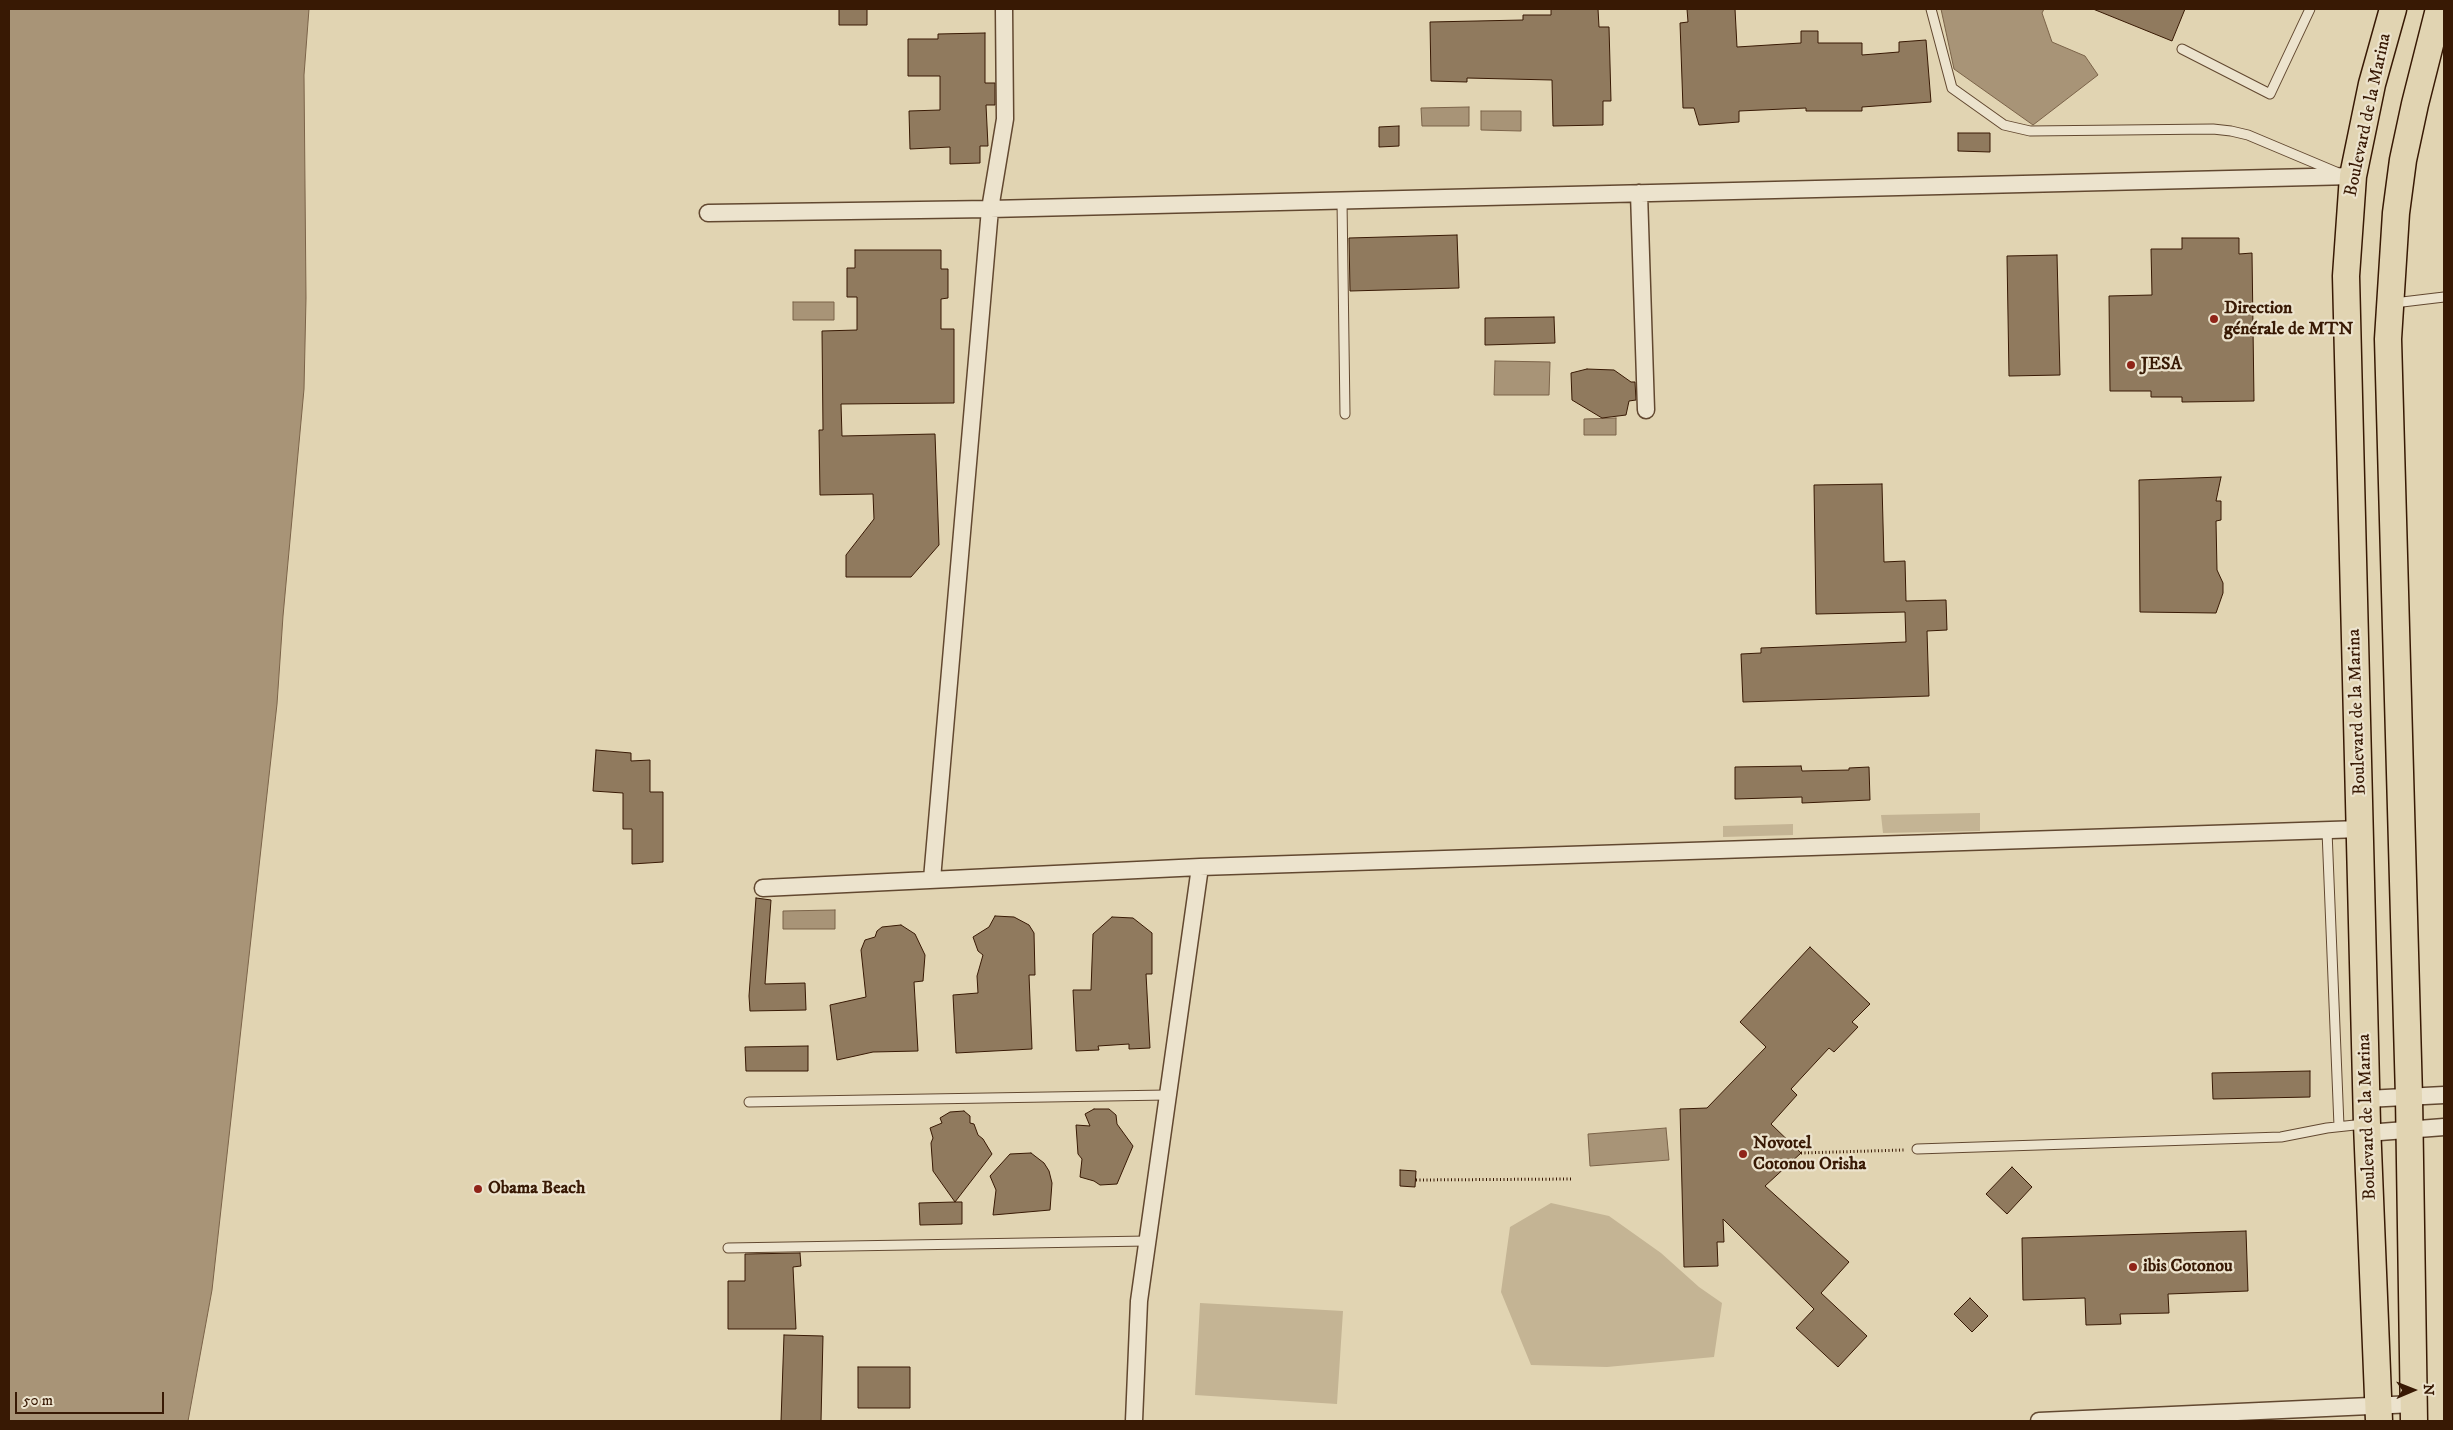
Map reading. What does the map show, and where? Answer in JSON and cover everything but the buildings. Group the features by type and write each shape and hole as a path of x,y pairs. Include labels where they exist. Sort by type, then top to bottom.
{"main road":[{"name":"Boulevard de la Marina","path":"2379,1413 2367,1119 2346,276 2349,176 2393,9"},
{"path":"2414,1412 2409,1097 2388,339 2396,213 2403,160 2439,9"}],"street":[{"path":"932,879 990,209 1005,119 1004,9"},
{"path":"708,213 990,209 2349,176"},
{"path":"1639,194 1646,410"},
{"path":"763,888 1200,867 2361,829"},
{"path":"1134,1421 1139,1301 1200,867"},
{"path":"2367,1119 2409,1097 2444,1095"},
{"path":"2367,1119 2409,1128 2444,1127"},
{"path":"2039,1421 2414,1412"}],"lane":[{"path":"1931,9 1952,88 2004,125 2030,131 2213,129 2230,131 2248,135 2349,176"},
{"path":"2182,49 2270,94 2310,9"},
{"path":"1342,201 1345,414"},
{"path":"2391,303 2444,297"},
{"path":"2327,830 2339,1126"},
{"path":"749,1102 1167,1095"},
{"path":"1918,1150 2281,1137 2367,1119"},
{"path":"728,1248 1147,1241"}],"path":[{"path":"1801,1153 1918,1150"},
{"path":"1416,1180 1572,1179"}],"shaded area":[{"path":"9,9 309,9 304,75 306,298 304,389 283,616 277,704 212,1290 188,1421 9,1421"},
{"path":"1941,9 2044,9 2042,13 2052,42 2085,56 2098,75 2033,125 1954,69"},
{"path":"1469,107 1469,126 1422,126 1421,108"},
{"path":"1481,111 1521,111 1521,131 1481,130"},
{"path":"793,302 834,302 834,320 793,320"},
{"path":"1495,361 1550,362 1549,395 1494,395"},
{"path":"1616,418 1616,435 1584,435 1584,419"},
{"path":"1980,813 1980,831 1883,833 1881,815"},
{"path":"1793,824 1793,835 1723,837 1723,826"},
{"path":"835,910 835,929 783,929 783,911"},
{"path":"1666,1128 1669,1160 1590,1166 1588,1134"},
{"path":"1551,1203 1609,1216 1661,1253 1699,1287 1722,1303 1714,1357 1607,1367 1531,1365 1501,1292 1510,1227"},
{"path":"1200,1303 1343,1311 1337,1404 1195,1395"}],"place":[{"name":"Direction générale de MTN","path":"2214,319"},
{"name":"JESA","path":"2131,365"},
{"name":"Novotel Cotonou Orisha","path":"1743,1154"},
{"name":"Obama Beach","path":"478,1189"},
{"name":"ibis Cotonou","path":"2133,1267"}]}
